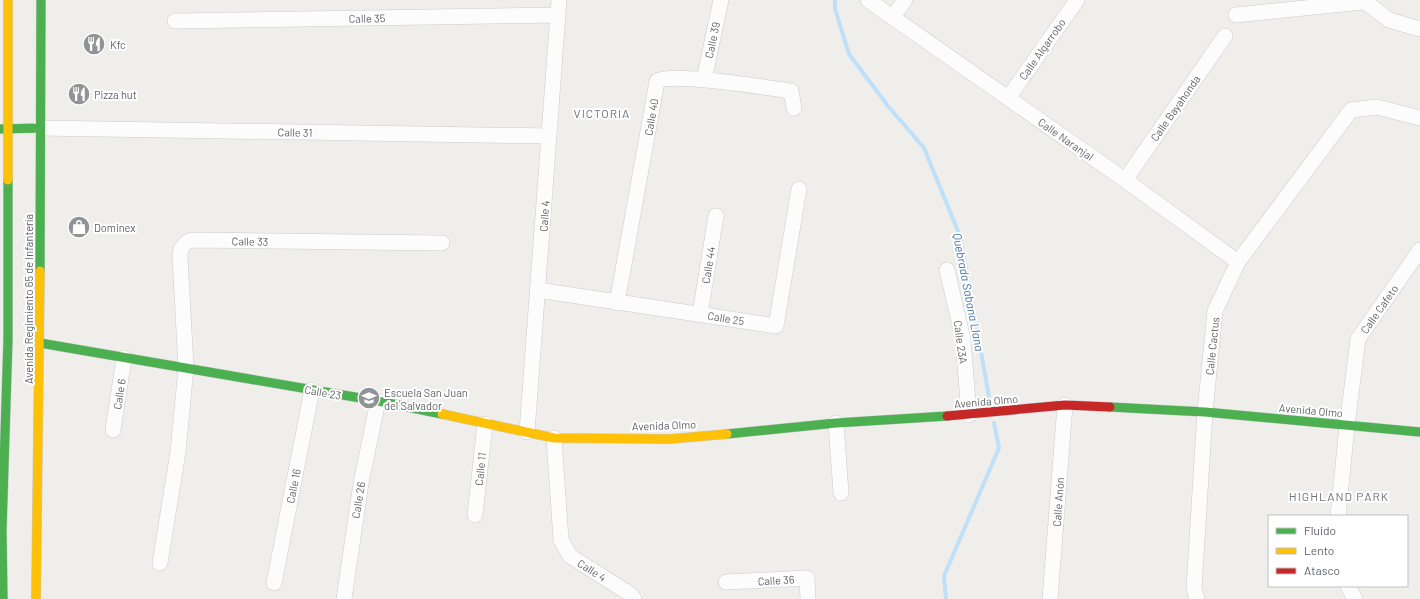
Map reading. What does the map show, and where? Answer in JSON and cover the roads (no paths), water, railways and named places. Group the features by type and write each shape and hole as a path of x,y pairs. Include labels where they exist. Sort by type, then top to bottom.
{"main road":[{"name":"Avenida Regimiento 65 de Infantería","path":"3,599 1,531 8,339 4,129 8,0"},
{"name":"Avenida Regimiento 65 de Infantería","path":"36,599 40,343 40,128 42,0"},
{"path":"4,129 40,128"},
{"name":"Calle 23","path":"40,343 378,401 554,438"},
{"name":"Avenida Olmo","path":"554,438 670,439 836,423 968,415 1065,405 1206,412 1420,432"}],"street":[{"name":"Calle 39","path":"704,80 721,0"},
{"name":"Calle Naranjal","path":"868,0 1125,180 1238,262"},
{"path":"893,17 905,0"},
{"name":"Calle Algarrobo","path":"1008,98 1077,0"},
{"path":"1236,15 1363,1 1389,20 1420,29"},
{"name":"Calle 35","path":"175,21 558,7"},
{"name":"Calle 4","path":"528,432 558,7"},
{"name":"Calle Bayahonda","path":"1125,180 1225,36"},
{"name":"Calle 40","path":"617,303 657,81 664,78 704,80 790,91 794,108"},
{"name":"Calle Cactus","path":"1197,599 1194,588 1206,412 1215,311 1238,262 1351,110 1377,107 1420,118"},
{"name":"Calle 31","path":"40,128 549,136"},
{"name":"Calle 25","path":"538,290 776,326 799,189"},
{"name":"Calle 44","path":"700,314 716,216"},
{"name":"Calle 33","path":"186,368 180,257 180,249 185,242 192,240 442,243"},
{"name":"Calle Cafeto","path":"1338,515 1358,339 1420,250"},
{"name":"Calle 23A","path":"947,270 963,339 968,415"},
{"name":"Calle 6","path":"112,430 124,358"},
{"path":"160,563 178,452 186,368"},
{"name":"Calle 16","path":"274,582 312,390"},
{"name":"Calle 26","path":"344,599 360,483 378,401"},
{"name":"Calle Anón","path":"1050,599 1065,405"},
{"path":"836,423 841,493"},
{"name":"Calle 11","path":"474,515 485,424"},
{"name":"Calle 4","path":"554,438 561,540 570,556 630,594 634,599"},
{"name":"Calle 36","path":"726,582 807,578 808,599"},
{"path":"1349,587 1355,599"}],"waterway":[{"name":"Quebrada Sabana Llana","path":"835,0 835,9 849,54 888,106 924,148 960,236 990,402"},
{"name":"Quebrada Sabana Llana","path":"946,599 944,576 999,448 994,423"}],"place":[{"name":"Kfc","path":"94,44"},
{"name":"Pizza hut","path":"79,94"},
{"name":"Dominex","path":"79,227"},
{"name":"Escuela San Juan del Salvador","path":"369,398"}],"district":[{"name":"VICTORIA","path":"602,113"},
{"name":"HIGHLAND PARK","path":"1339,496"}]}
